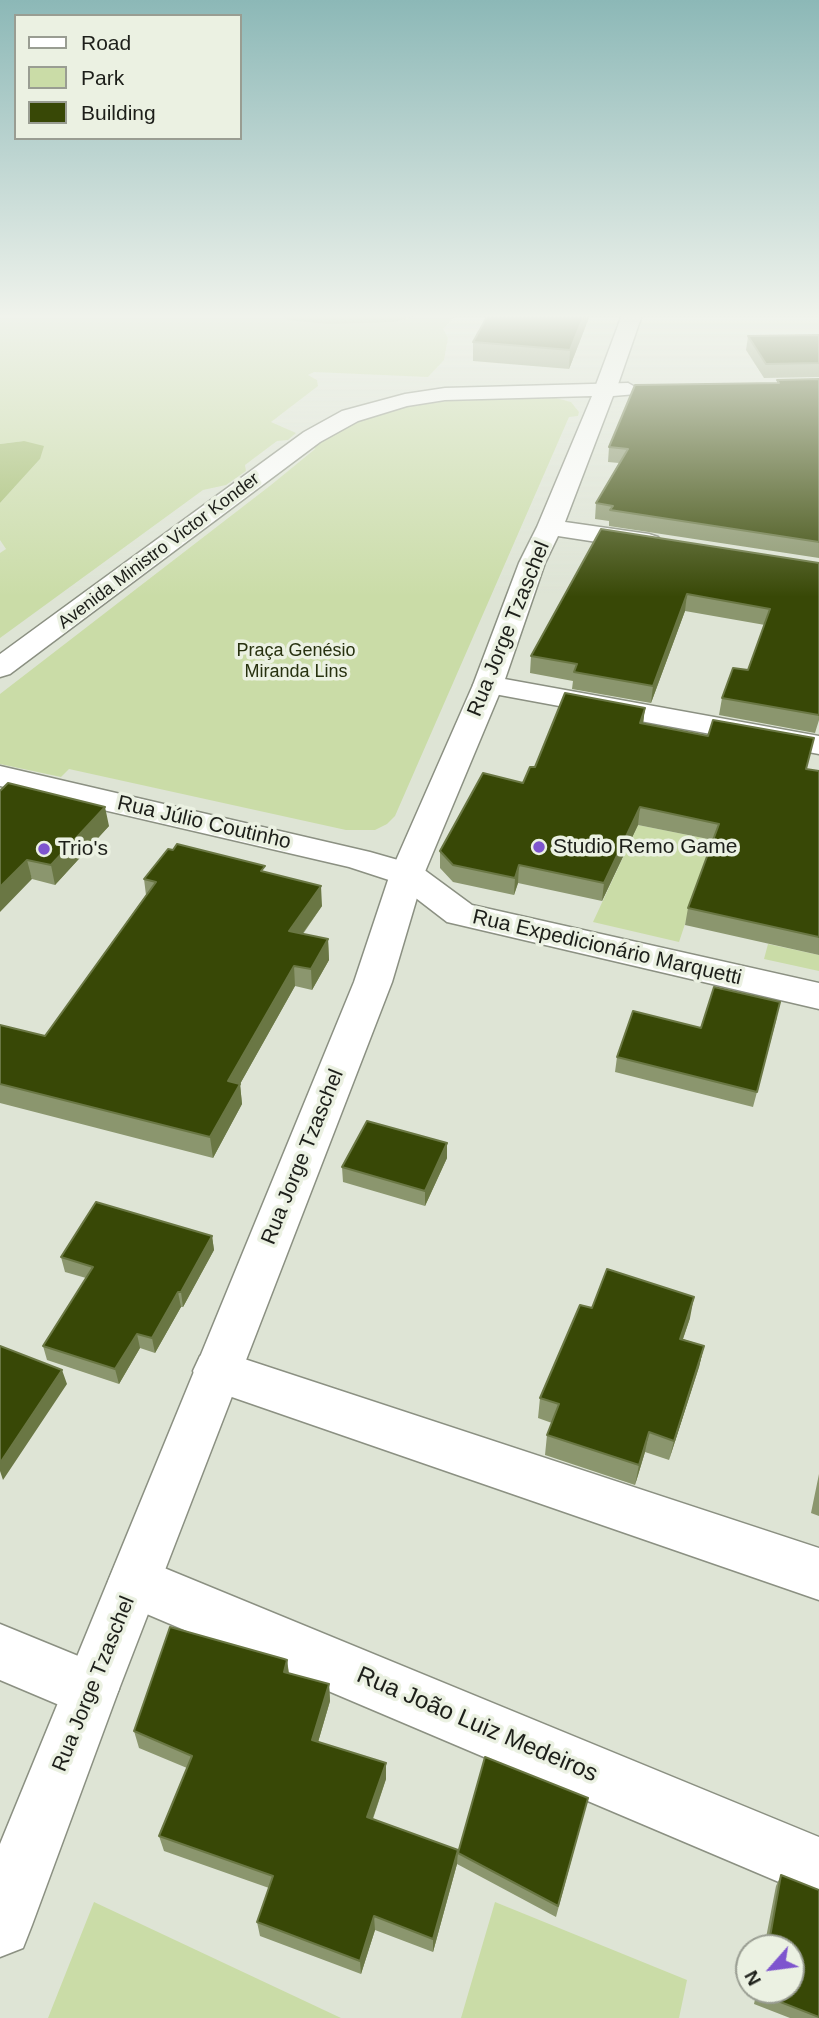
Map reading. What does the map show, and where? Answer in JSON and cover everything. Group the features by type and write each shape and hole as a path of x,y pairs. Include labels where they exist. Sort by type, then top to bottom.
{"main road":[{"name":"Avenida Ministro Victor Konder","path":"0,668 312,437 350,416 373,409"},
{"name":"Rua Jorge Tzaschel","path":"0,1925 90,1689 373,982 407,874 488,685 532,563 550,527 597,409"},
{"path":"550,527 670,546"},
{"path":"488,685 819,745"},
{"name":"Rua Júlio Coutinho","path":"0,776 344,856 407,874"},
{"name":"Rua Expedicionário Marquetti","path":"407,874 460,914 819,996"},
{"path":"216,1371 819,1574"},
{"name":"Rua João Luiz Medeiros","path":"135,1582 819,1868"},
{"path":"0,1652 90,1689"}],"green space":[{"path":"0,409 288,409 271,422 296,433 288,440 277,441 245,465 246,471 226,485 203,490 0,638 0,553 6,549 0,540 0,503 40,459 24,441 0,444"},
{"name":"Praça Genésio Miranda Lins","path":"399,409 577,409 579,412 578,416 569,417 395,816 387,824 375,830 346,830 69,769 61,777 0,764 0,694 271,485 315,449 312,445 342,427"},
{"path":"638,825 713,840 679,942 593,922"},
{"path":"768,944 819,955 819,971 764,959"},
{"path":"94,1902 341,2018 48,2018"},
{"path":"495,1902 687,1980 679,2018 461,2018"}],"shaded area":[{"path":"24,441 44,446 40,459 0,503 0,444"}],"building":[{"path":"625,409 819,409 819,542 610,510 613,506 596,503 628,449 609,447"},
{"path":"601,529 819,563 819,715 722,698 733,668 748,670 770,609 687,594 653,686 574,672 577,664 531,656"},
{"path":"565,693 645,708 640,723 708,736 713,720 814,738 806,769 819,771 819,937 688,908 719,824 640,807 604,883 519,865 515,878 453,865 440,851 483,773 523,783 530,767 535,767"},
{"name":"Trio's","path":"8,783 105,807 51,865 27,860 0,887 0,791"},
{"path":"177,844 265,866 261,871 321,886 289,931 328,939 311,969 294,966 228,1081 240,1084 210,1137 0,1084 0,1025 45,1036 156,882 144,879 168,849 173,850"},
{"path":"714,987 780,1002 757,1092 617,1057 633,1011 701,1028"},
{"path":"367,1121 447,1143 425,1191 342,1167"},
{"path":"96,1202 212,1236 152,1338 137,1334 115,1369 43,1346 93,1267 61,1257"},
{"path":"607,1269 694,1297 680,1339 704,1346 674,1441 649,1432 639,1465 547,1435 559,1404 540,1398 580,1305 592,1308"},
{"path":"0,1346 62,1370 0,1463"},
{"path":"170,1627 287,1660 284,1672 329,1684 312,1740 386,1763 367,1817 458,1850 433,1939 374,1916 360,1961 257,1922 273,1876 159,1836 192,1756 134,1731"},
{"path":"485,1757 588,1798 558,1906 458,1853"},
{"path":"781,1875 819,1890 819,2017 786,2004 805,2004 805,1934 770,1934"}],"place":[{"name":"Studio Remo Game","path":"539,847"},
{"name":"Trio's","path":"44,849"}]}
